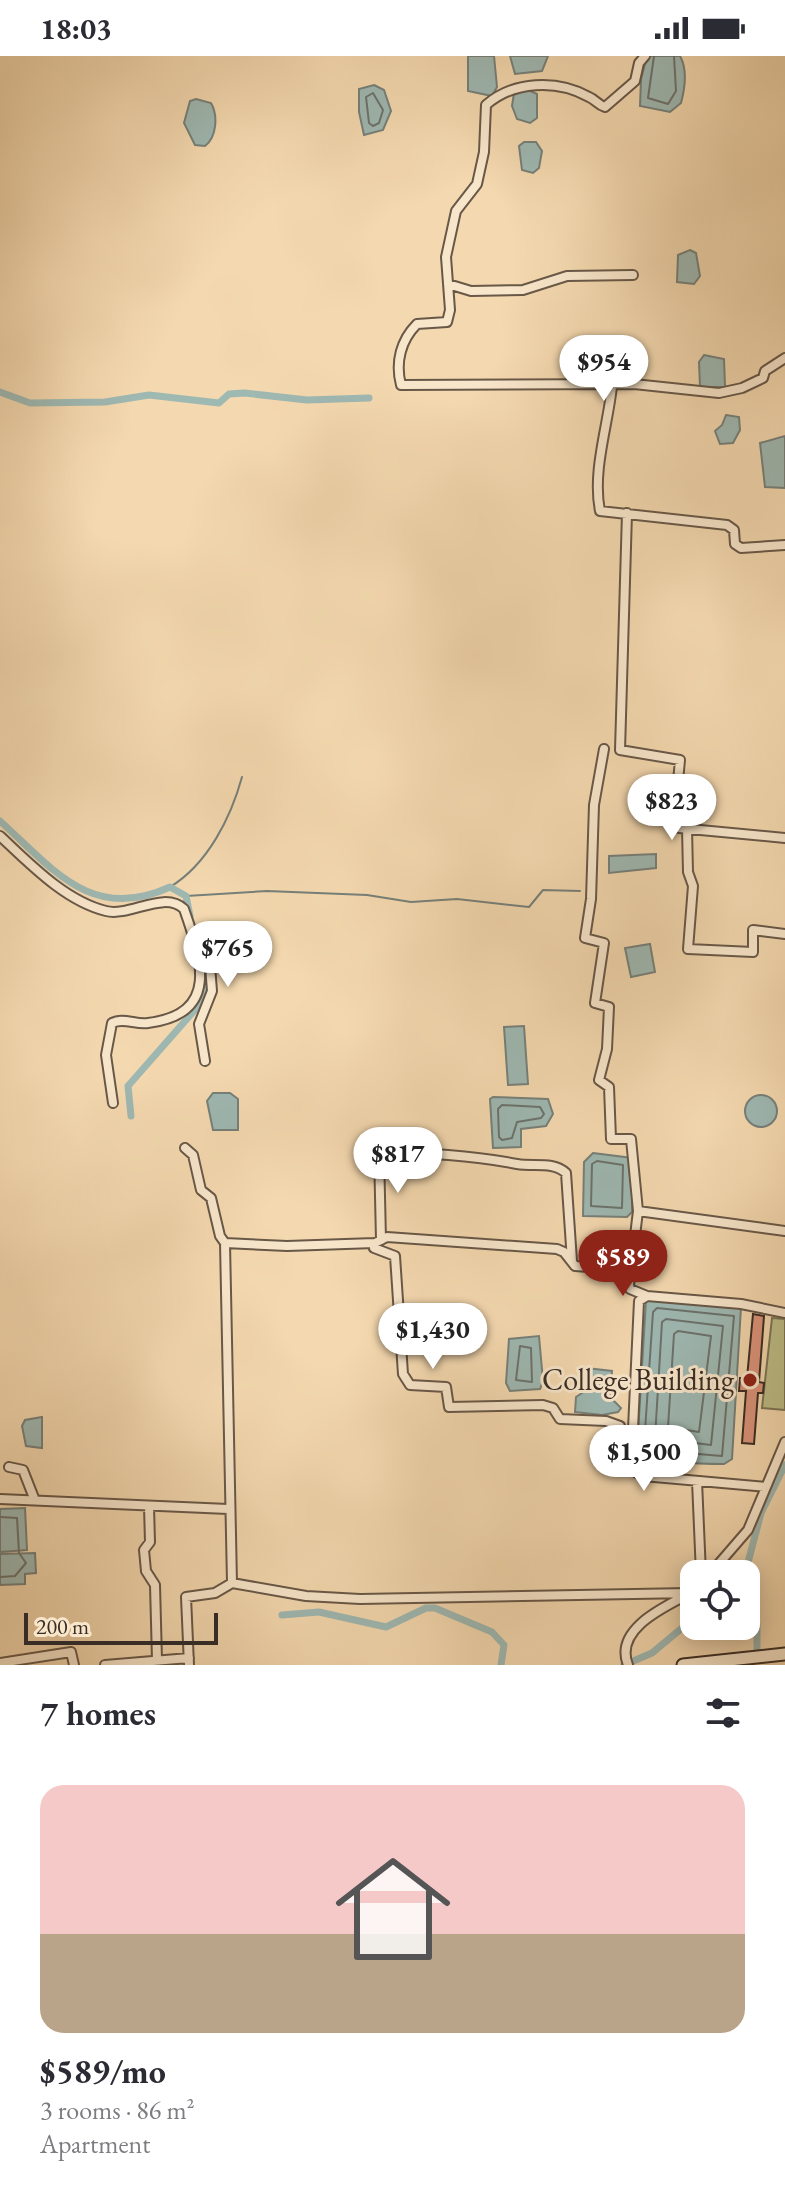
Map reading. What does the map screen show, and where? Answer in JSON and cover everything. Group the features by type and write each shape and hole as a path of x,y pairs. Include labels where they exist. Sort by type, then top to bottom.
{"main road":[{"path":"683,1665 785,1654"},
{"path":"743,1665 785,1661"}],"street":[{"path":"645,56 639,63 635,81 605,107 589,96 562,88 518,85 500,93 486,105 484,152 477,184 456,211 446,257 447,322 417,324 404,337 399,377 401,385 634,384 729,392 763,378 765,371 785,358"},
{"path":"448,284 471,291 523,290 567,276 633,275"},
{"path":"612,386 608,426 602,441 599,509 727,525 734,530 735,544 741,548 785,545"},
{"path":"627,513 620,750 680,760 674,823 687,829 785,838"},
{"path":"604,749 594,805 591,899 585,938 604,943 595,1003 609,1007 607,1049 599,1080 609,1087 611,1139 631,1139 638,1211 630,1289 647,1296 741,1304 785,1313"},
{"path":"687,829 688,872 693,886 688,949 753,952 753,930 785,934"},
{"path":"0,836 53,882 92,906 116,912 160,903 178,903 184,909 200,981 199,994 189,1010 147,1024 118,1020 112,1023 106,1055 113,1103"},
{"path":"192,940 205,938 212,980 208,1005 199,1020 205,1061"},
{"path":"185,1148 193,1155 201,1190 211,1198 220,1236 225,1243 228,1509 232,1583"},
{"path":"572,1263 566,1173 553,1166 518,1164 483,1156 379,1152 378,1242 374,1248 395,1256 402,1370 406,1383 416,1387 446,1387 449,1407 543,1405 553,1408 560,1419 606,1421 620,1426 619,1447 631,1471 643,1476 766,1487"},
{"path":"638,1211 785,1231"},
{"path":"225,1243 287,1246 378,1242 557,1249 575,1266 631,1270"},
{"path":"631,1471 637,1311 639,1301 647,1296"},
{"path":"722,1560 748,1530 785,1442"},
{"path":"9,1467 23,1470 34,1498"},
{"path":"697,1481 700,1560"},
{"path":"0,1499 34,1498 149,1507 228,1509"},
{"path":"149,1507 152,1517 150,1542 144,1550 146,1571 155,1585 157,1660"},
{"path":"105,1665 157,1660 189,1662 186,1597 215,1593 232,1583 306,1596 360,1599 680,1591"},
{"path":"626,1661 632,1632 680,1599"},
{"path":"0,1663 71,1652 74,1665"}],"green space":[{"path":"772,1318 785,1319 785,1410 762,1408"}],"water":[{"path":"468,56 494,56 497,87 492,96 468,91"},
{"path":"510,56 548,56 542,71 515,74"},
{"path":"647,56 680,56 683,61 685,79 681,103 670,112 640,106 641,79"},
{"path":"374,85 384,90 391,111 383,130 364,135 359,112 359,89"},
{"path":"528,90 537,94 537,118 530,123 517,119 512,106 514,93"},
{"path":"196,99 211,103 215,114 214,132 205,146 195,145 184,123 190,101"},
{"path":"524,142 536,142 542,151 539,168 533,173 522,170 519,146"},
{"path":"690,250 696,253 700,276 694,284 677,282 678,255"},
{"path":"704,355 724,359 725,387 700,387 699,362"},
{"path":"726,415 739,417 740,430 733,443 720,444 715,431"},
{"path":"785,436 785,488 765,487 760,443"},
{"path":"656,854 656,868 609,873 609,856"},
{"path":"650,944 655,972 631,977 625,948"},
{"path":"524,1026 528,1084 508,1085 504,1027"},
{"path":"213,1093 230,1093 238,1099 238,1130 213,1130 207,1101"},
{"path":"761,1095 773,1099 777,1111 773,1123 761,1127 749,1123 745,1111 749,1099"},
{"path":"490,1099 548,1099 553,1114 546,1126 521,1129 521,1147 493,1148"},
{"path":"593,1153 632,1158 632,1212 627,1217 583,1216 584,1162"},
{"path":"646,1300 741,1307 732,1459 724,1464 665,1460 637,1451"},
{"path":"539,1336 543,1381 540,1389 510,1391 506,1383 509,1339"},
{"path":"586,1368 612,1371 610,1397 621,1408 618,1412 602,1415 575,1412 576,1397 588,1389"},
{"path":"42,1417 42,1448 26,1446 22,1426 25,1420"},
{"path":"25,1508 27,1550 0,1552 0,1509"},
{"path":"35,1553 36,1573 25,1574 25,1584 0,1585 0,1554"}],"building":[{"name":"College Building","path":"753,1314 764,1316 759,1382 764,1383 763,1393 758,1393 754,1444 742,1443 746,1391 739,1391 740,1378 747,1378"}],"waterway":[{"path":"0,392 30,403 105,402 149,395 219,403 229,394 244,393 307,400 369,398"},
{"path":"170,887 207,853 231,808 242,777"},
{"path":"0,821 38,857 76,886 96,895 118,899 142,896 170,887 186,896 190,916"},
{"path":"186,896 267,891 367,895 411,902 457,899 529,907 543,890 580,891"},
{"path":"131,1116 128,1086 200,1004 206,989 202,971"},
{"path":"749,1560 761,1513 785,1465"},
{"path":"282,1615 319,1612 386,1627 426,1608 435,1608 492,1632 504,1645 501,1665"},
{"path":"624,1665 652,1653 680,1630"},
{"path":"757,1640 757,1652"}],"place":[{"name":"College Building","path":"750,1380"}]}
